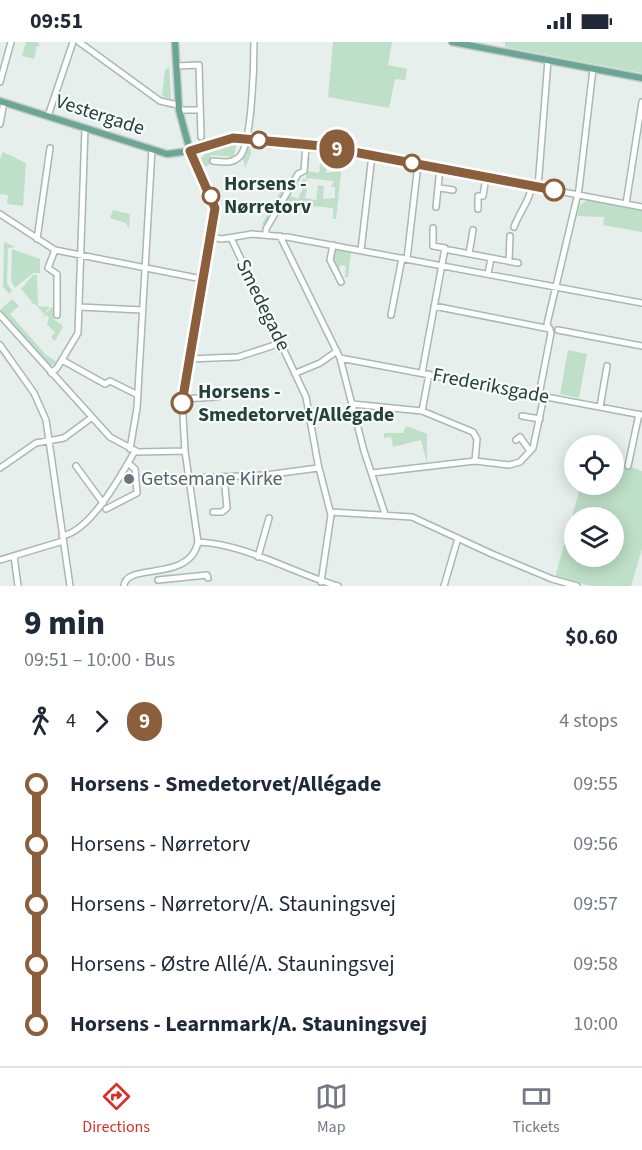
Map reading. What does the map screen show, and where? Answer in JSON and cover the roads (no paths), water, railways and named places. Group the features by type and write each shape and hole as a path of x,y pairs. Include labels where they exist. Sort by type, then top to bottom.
{"main road":[{"path":"175,42 178,107 190,151"},
{"path":"452,42 642,78"},
{"name":"Vestergade","path":"2,102 152,149 174,154 190,151"}],"street":[{"path":"0,82 11,42"},
{"path":"48,116 73,42"},
{"path":"79,42 160,101 178,107 200,110"},
{"path":"213,161 230,162 238,158 245,139 253,84 254,42"},
{"path":"514,227 521,210 529,203 535,186 548,60"},
{"path":"176,66 198,65 201,137"},
{"path":"372,473 475,461 514,464 530,451 540,419 550,329 548,324 578,195 593,69"},
{"path":"0,124 2,102"},
{"path":"626,204 642,102"},
{"path":"51,373 78,336 85,128"},
{"path":"124,586 125,579 129,575 158,572 190,559 198,542 185,451 182,399 215,212 213,199 190,151 223,140 245,139 306,145 372,155 642,207"},
{"path":"266,234 266,229 298,174 304,171 306,145"},
{"path":"38,239 50,148"},
{"path":"103,506 128,463 132,450 138,395 152,149"},
{"path":"361,250 372,155"},
{"path":"391,315 404,258 418,164"},
{"path":"436,207 441,168"},
{"path":"478,209 478,196 486,196 486,177"},
{"path":"440,188 453,190"},
{"path":"0,214 55,250 202,279"},
{"path":"422,373 445,248 433,246 433,228"},
{"path":"469,254 474,230"},
{"path":"210,237 231,238 266,234 280,236 642,303"},
{"path":"280,236 340,358 385,514"},
{"path":"509,261 510,236"},
{"name":"Smedegade","path":"231,238 306,397 318,468 331,512 321,582"},
{"path":"333,245 330,260 341,282"},
{"path":"55,250 48,268 57,274 57,315"},
{"path":"449,250 518,263"},
{"path":"488,274 491,258"},
{"path":"434,306 550,329"},
{"path":"80,307 142,310"},
{"path":"0,315 110,437 132,450 185,451"},
{"path":"558,330 642,345"},
{"path":"188,359 238,357 281,343"},
{"path":"0,345 39,402 46,420 70,586"},
{"path":"296,373 320,363 337,351"},
{"name":"Frederiksgade","path":"340,358 640,415"},
{"path":"62,360 105,384 110,381 138,395"},
{"path":"600,407 608,366"},
{"path":"422,411 429,374"},
{"path":"182,399 217,397"},
{"path":"352,404 422,411 476,434 475,461"},
{"path":"628,466 640,415"},
{"path":"522,416 540,419"},
{"path":"0,468 36,443 64,438 91,418"},
{"path":"516,440 520,437 530,451"},
{"path":"0,560 63,539 103,506 137,493 135,469 128,463"},
{"path":"76,466 103,506"},
{"path":"190,477 266,475 318,468"},
{"path":"213,512 222,512 227,508 224,477"},
{"path":"331,512 412,517 552,579 577,586"},
{"path":"258,557 269,518"},
{"path":"444,586 458,538"},
{"path":"198,542 258,557 291,568 321,582 338,586"},
{"path":"14,556 18,586"},
{"path":"158,572 158,583 207,575 208,578"}],"place":[{"name":"Horsens - Nørretorv","path":"211,196"},
{"name":"Horsens - Smedetorvet/Allégade","path":"182,403"},
{"name":"Getsemane Kirke","path":"129,479"}]}
